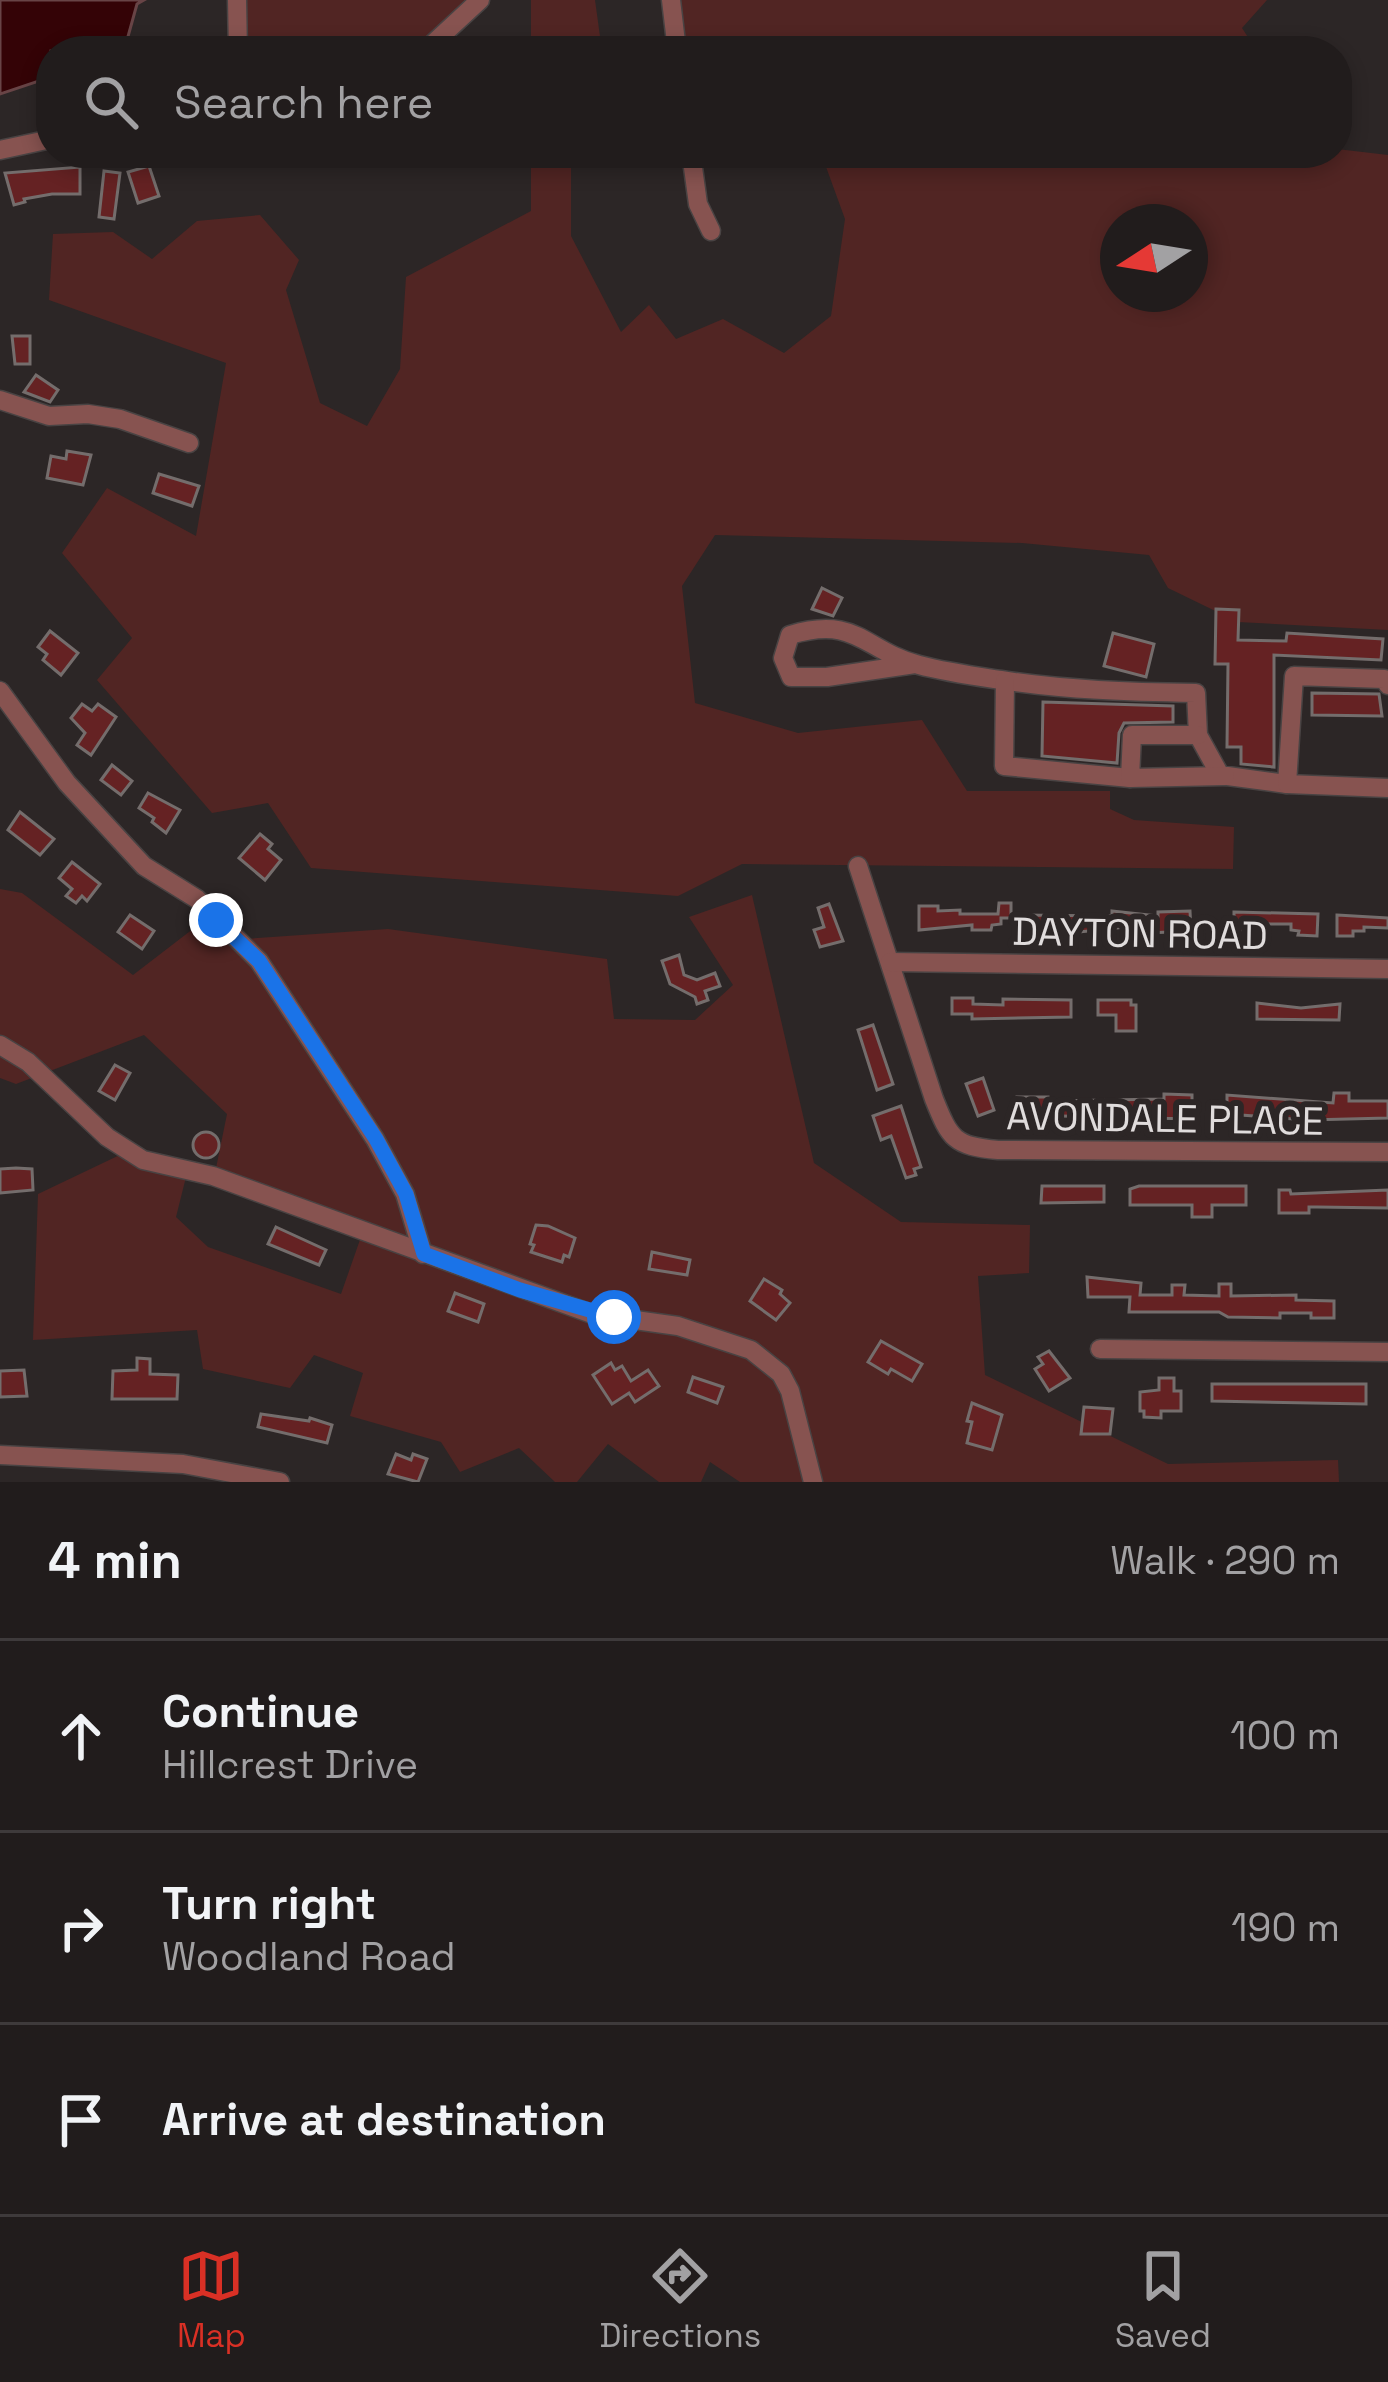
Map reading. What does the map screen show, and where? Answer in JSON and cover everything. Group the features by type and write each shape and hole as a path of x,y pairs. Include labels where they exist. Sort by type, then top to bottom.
{"street":[{"path":"237,0 238,36"},
{"path":"441,36 480,0"},
{"path":"671,0 675,36"},
{"path":"0,150 36,142"},
{"path":"693,168 698,203 711,230"},
{"path":"0,400 49,416 88,414 120,419 188,443"},
{"path":"915,664 827,677 791,677 783,658 790,635 821,626 855,633 915,664 1005,681 1196,693 1198,735 1225,776"},
{"path":"1287,784 1294,676 1384,679 1388,685"},
{"path":"1005,681 1004,766 1130,778 1225,776 1388,788"},
{"path":"0,691 67,783 144,866 196,899 259,961 376,1139 406,1194 424,1254"},
{"path":"1130,778 1132,735 1198,735"},
{"path":"858,866 890,962"},
{"name":"DAYTON ROAD","path":"890,962 1388,968"},
{"name":"AVONDALE PLACE","path":"890,962 947,1130 971,1148 1388,1152"},
{"path":"0,1045 28,1062 106,1137 142,1160 213,1176 592,1313 678,1326 751,1351 767,1361 790,1391 812,1482"},
{"path":"1100,1349 1388,1352"},
{"path":"0,1455 183,1464 280,1482"}],"shaded area":[{"path":"0,0 144,0 137,4 128,36 36,36 36,82 0,94"},
{"path":"234,0 465,0 468,10 437,36 236,36"},
{"path":"531,0 595,0 600,36 531,36"},
{"path":"667,0 1267,0 1242,28 1247,36 678,36"},
{"path":"1352,151 1388,155 1388,630 1238,622 1168,588 1149,555 1022,543 715,535 682,586 695,703 798,733 922,720 967,791 1110,791 1110,809 1134,820 1234,827 1233,869 742,864 678,896 311,868 268,803 212,813 97,680 132,638 62,553 107,488 196,536 226,363 49,300 53,234 113,232 152,259 197,221 260,215 299,260 286,290 320,403 367,426 400,369 406,277 531,211 531,168 571,168 571,236 621,332 649,305 676,339 723,319 784,353 831,316 845,219 826,168 1352,168"},
{"path":"0,889 22,893 133,975 215,912 244,939 388,929 607,959 614,1019 695,1020 733,985 689,917 752,895 814,1163 901,1222 1030,1225 1029,1273 978,1276 985,1375 1168,1464 1338,1460 1339,1482 740,1482 710,1462 701,1482 659,1482 608,1444 577,1482 555,1482 519,1448 460,1472 441,1442 350,1416 363,1373 314,1355 290,1388 203,1369 197,1330 33,1340 38,1194 126,1152 188,1169 176,1217 208,1247 341,1294 362,1234 214,1178 227,1114 144,1035 16,1084 0,1078"}],"building":[{"path":"80,168 80,194 52,194 14,205 5,173"},
{"path":"150,168 159,196 138,203 128,172"},
{"path":"104,171 120,173 114,219 99,217"},
{"path":"12,336 30,336 30,364 15,364"},
{"path":"36,375 58,390 50,402 24,392"},
{"path":"67,451 91,455 83,485 47,478 51,456 66,459"},
{"path":"159,474 199,486 192,506 153,493"},
{"path":"822,588 842,598 833,616 812,609"},
{"path":"1216,609 1239,610 1238,640 1286,641 1287,633 1383,639 1381,660 1274,655 1274,767 1241,764 1241,747 1227,747 1228,664 1215,664"},
{"path":"50,631 78,653 61,675 43,660 47,654 38,647"},
{"path":"1113,633 1154,644 1146,677 1104,666"},
{"path":"1312,693 1379,694 1382,716 1312,715"},
{"path":"1043,702 1173,706 1173,722 1124,723 1117,763 1042,756"},
{"path":"82,704 92,711 98,704 116,717 91,755 77,745 85,733 71,718"},
{"path":"112,765 132,781 121,795 101,780"},
{"path":"148,793 180,810 166,833 139,808"},
{"path":"20,812 54,839 40,855 8,830"},
{"path":"260,834 281,860 265,880 239,858"},
{"path":"72,862 100,884 87,901 82,896 76,903 66,896 72,889 59,878"},
{"path":"999,903 1011,903 1011,918 1001,918 1001,924 992,925 991,930 972,930 972,925 919,930 919,906 960,910 960,914 998,914"},
{"path":"829,904 843,941 820,947 814,930 824,927 818,908"},
{"path":"1112,911 1158,916 1158,912 1190,911 1191,931 1126,934 1126,927 1079,932 1066,930 1066,926 1021,930 1021,915 1112,916"},
{"path":"1234,912 1318,914 1317,936 1298,935 1291,924 1266,924 1266,932 1234,931"},
{"path":"130,915 154,931 142,949 118,932"},
{"path":"1337,915 1388,918 1388,928 1364,927 1364,931 1353,931 1353,936 1337,936"},
{"path":"679,955 684,975 697,980 715,973 720,986 705,991 708,1000 697,1004 695,997 670,984 662,961"},
{"path":"952,998 1003,1005 1003,999 1071,1000 1071,1017 972,1019 972,1014 952,1014"},
{"path":"1098,1000 1131,1000 1136,1005 1136,1031 1116,1031 1116,1015 1098,1015"},
{"path":"1257,1003 1301,1008 1340,1004 1339,1020 1257,1019"},
{"path":"873,1025 893,1084 877,1090 858,1030"},
{"path":"115,1065 130,1073 115,1100 99,1091"},
{"path":"983,1078 994,1110 978,1116 966,1084"},
{"path":"1334,1093 1349,1093 1349,1101 1388,1101 1388,1118 1308,1120 1227,1114 1227,1095 1333,1103"},
{"path":"1164,1094 1192,1095 1192,1119 1017,1115 1017,1097 1164,1099"},
{"path":"901,1106 921,1167 906,1178 891,1136 881,1140 873,1116"},
{"path":"206,1132 219,1145 206,1158 193,1145"},
{"path":"0,1169 32,1169 33,1190 0,1193"},
{"path":"1042,1186 1104,1186 1104,1202 1041,1203"},
{"path":"1246,1186 1246,1205 1212,1205 1212,1217 1192,1217 1192,1205 1130,1205 1130,1189"},
{"path":"1279,1190 1291,1194 1388,1190 1388,1208 1309,1207 1309,1213 1279,1213"},
{"path":"536,1225 575,1238 569,1257 564,1255 562,1262 531,1252"},
{"path":"276,1227 326,1250 319,1265 268,1244"},
{"path":"652,1252 690,1260 687,1275 649,1269"},
{"path":"1087,1277 1141,1283 1140,1295 1172,1295 1172,1285 1185,1285 1184,1295 1219,1296 1219,1284 1231,1284 1231,1296 1296,1295 1296,1300 1334,1301 1334,1318 1311,1318 1311,1313 1280,1313 1280,1318 1129,1312 1130,1297 1088,1297"},
{"path":"764,1279 782,1290 780,1294 790,1303 776,1320 750,1301"},
{"path":"455,1293 484,1304 478,1322 448,1311"},
{"path":"881,1341 922,1364 912,1381 868,1362"},
{"path":"1049,1351 1070,1378 1049,1391 1035,1369 1043,1364 1038,1357"},
{"path":"137,1358 150,1359 150,1374 178,1375 177,1399 112,1399 113,1371 137,1370"},
{"path":"611,1363 615,1370 622,1366 631,1381 648,1370 659,1386 635,1402 629,1393 612,1404 593,1375"},
{"path":"24,1370 27,1396 0,1397 0,1371"},
{"path":"693,1377 723,1387 717,1403 688,1392"},
{"path":"1159,1378 1174,1378 1174,1391 1181,1391 1181,1411 1161,1411 1161,1418 1144,1417 1140,1392 1159,1390"},
{"path":"1212,1384 1366,1384 1366,1404 1212,1401"},
{"path":"972,1403 1002,1415 992,1450 967,1443"},
{"path":"1084,1407 1113,1409 1110,1434 1081,1434"},
{"path":"261,1414 332,1425 327,1443 258,1427"},
{"path":"396,1454 427,1459 418,1482 388,1474"}],"route":[{"path":"216,920 259,961 376,1139 406,1194 424,1254 520,1290 614,1317"}]}
